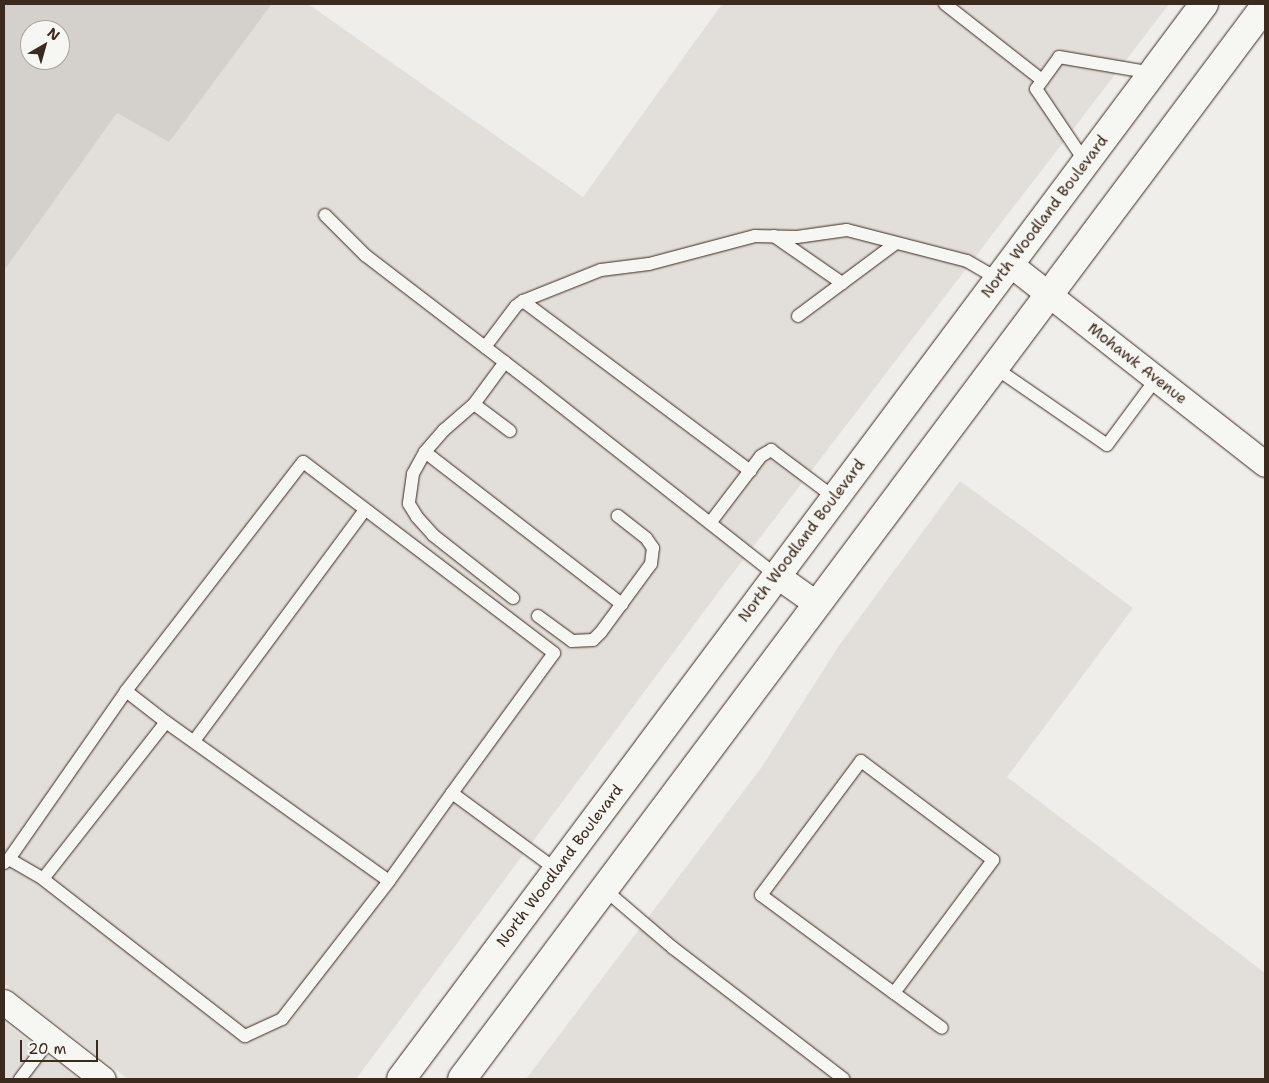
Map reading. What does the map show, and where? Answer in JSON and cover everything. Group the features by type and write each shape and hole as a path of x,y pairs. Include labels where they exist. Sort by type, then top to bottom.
{"main road":[{"name":"North Woodland Boulevard","path":"401,1079 1204,4"},
{"path":"462,1079 1265,6"}],"street":[{"name":"Mohawk Avenue","path":"1004,272 1048,294 1265,464"},
{"path":"776,576 817,604"},
{"path":"4,1002 103,1079"}],"lane":[{"path":"945,4 1042,80"},
{"path":"1086,162 1036,90 1059,57 1153,72"},
{"path":"324,215 365,255 505,362 776,576"},
{"path":"485,347 516,306 523,301 602,270 649,264 755,236 797,237 847,230 1004,272"},
{"path":"774,236 842,283"},
{"path":"798,316 896,243"},
{"path":"523,301 750,471"},
{"path":"505,362 474,404 444,430 425,452 413,474 409,504 417,517 433,535 513,598"},
{"path":"994,367 1107,445 1156,379"},
{"path":"474,404 510,431"},
{"path":"710,523 761,456 772,450 835,498"},
{"path":"425,452 622,604"},
{"path":"302,462 554,653 389,881 282,1019 245,1036 43,879 7,861 126,691 302,462"},
{"path":"194,741 365,510"},
{"path":"538,616 572,641 593,640 602,632 651,564 653,548 646,538 618,516"},
{"path":"126,691 166,722 389,881"},
{"path":"43,879 166,722"},
{"path":"894,993 993,860 861,761 761,895 894,993 942,1028"},
{"path":"452,793 557,870"},
{"path":"604,889 673,948 844,1079"},
{"path":"20,1079 51,1038"}],"shaded area":[{"path":"4,4 272,4 169,142 117,113 4,271"},
{"path":"272,4 308,4 583,197 722,4 1169,4 723,586 356,1079 128,1079 4,984 4,271 117,112 169,141"},
{"path":"960,481 1133,608 1007,777 1265,973 1265,1079 526,1079 761,768 838,647"},
{"path":"4,1022 78,1079 4,1079"}]}
